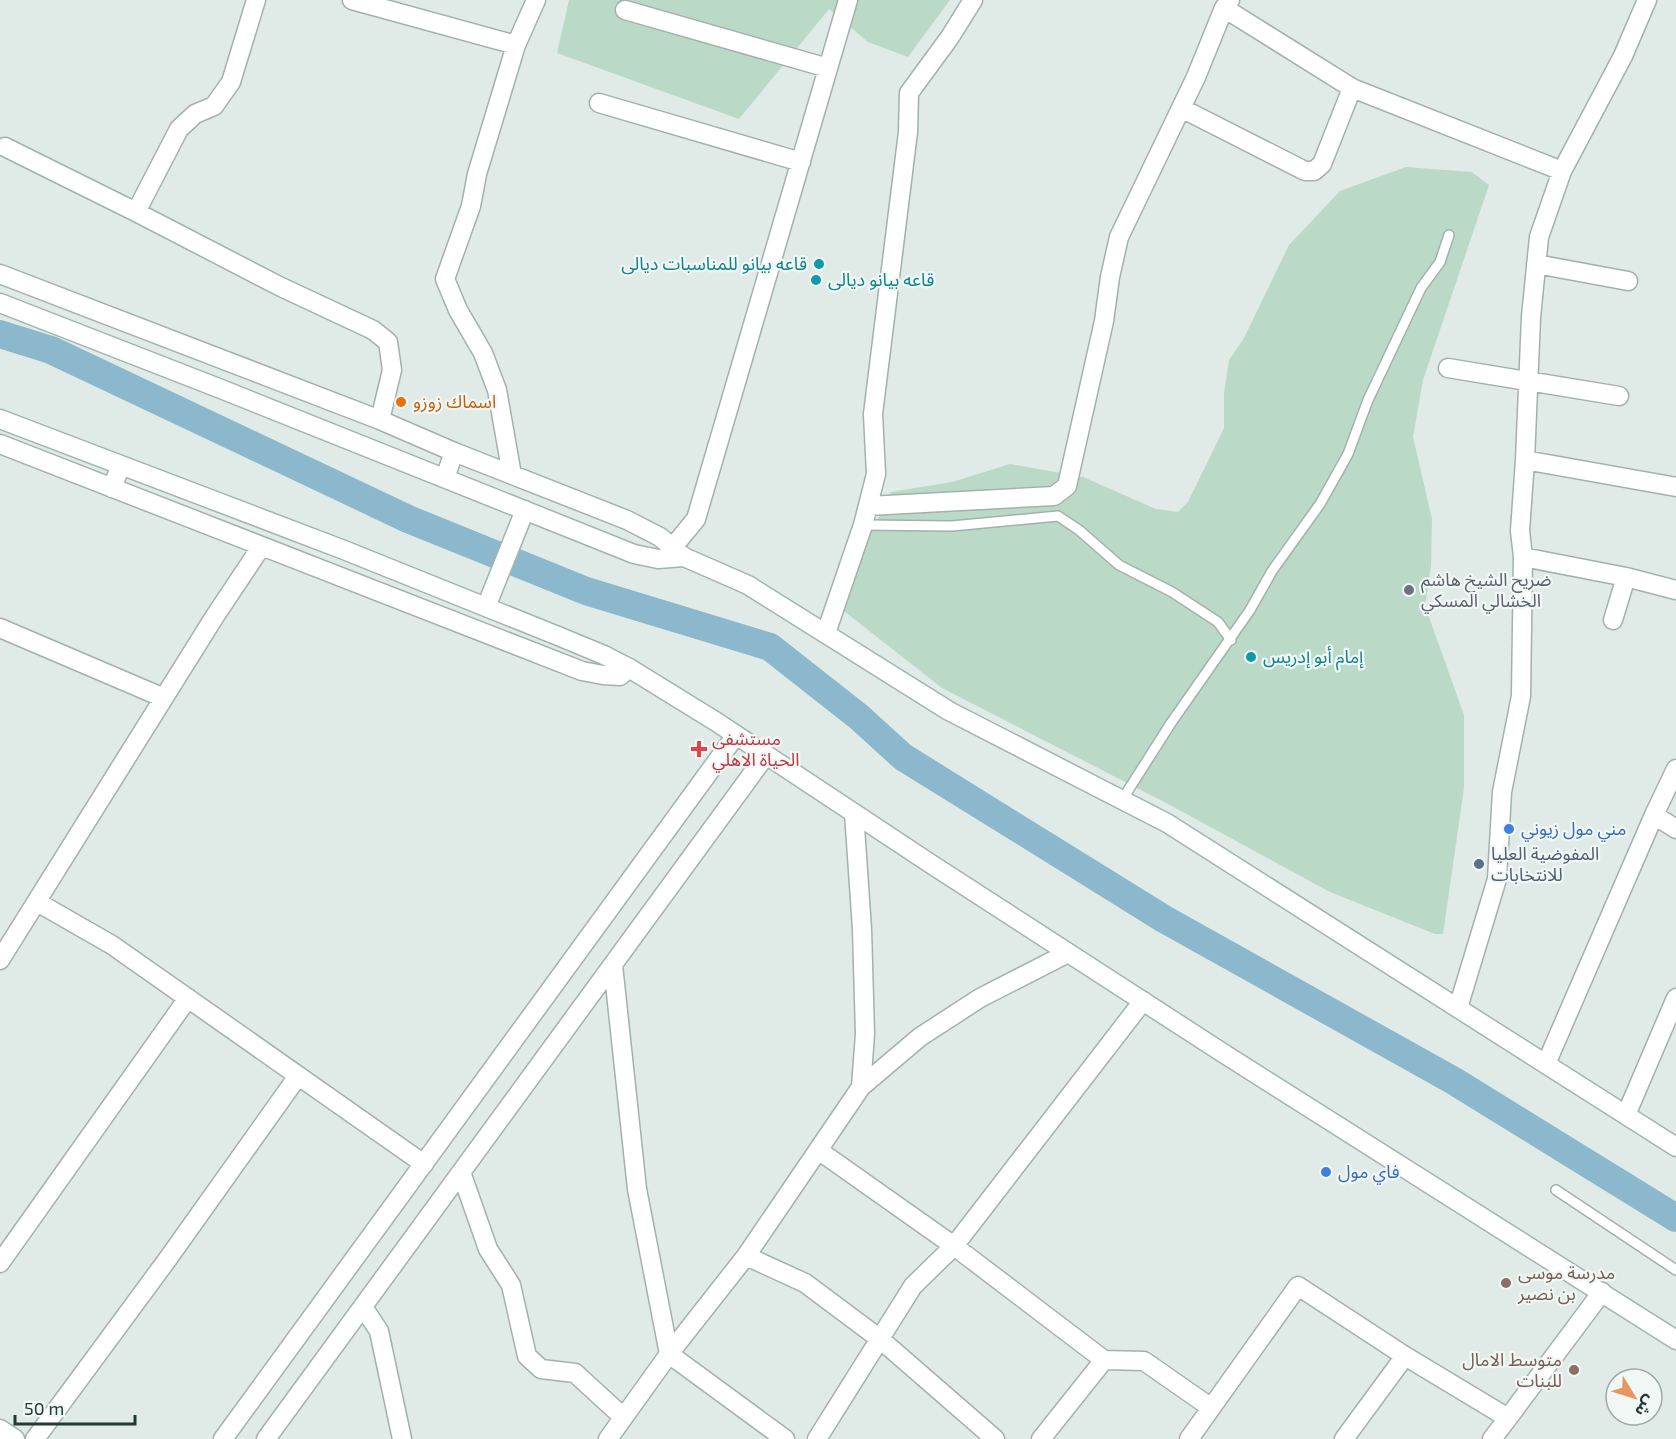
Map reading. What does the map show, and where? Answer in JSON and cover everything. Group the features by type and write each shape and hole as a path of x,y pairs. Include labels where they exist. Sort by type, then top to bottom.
{"street":[{"path":"135,212 179,129 195,114 214,106 231,82 256,0"},
{"path":"352,0 516,45"},
{"path":"512,475 497,390 483,353 458,310 445,279 471,206 477,174 516,45 536,0"},
{"path":"0,303 634,554 658,559 678,552 696,519 848,0"},
{"path":"826,633 863,525 876,474 873,414 908,132 909,93 950,37 973,0"},
{"path":"1458,1008 1497,879 1502,792 1521,696 1523,558 1520,531 1531,317 1539,237 1562,171 1623,56 1647,0"},
{"path":"868,506 1054,496 1066,486 1104,321 1110,277 1119,237 1196,78 1227,4 1352,88 1562,171"},
{"path":"625,10 828,68"},
{"path":"1181,108 1305,171 1314,171 1322,164 1352,88"},
{"path":"599,103 801,162"},
{"path":"5,147 279,286 373,330 388,342 392,370 380,420"},
{"path":"1536,264 1628,281"},
{"path":"0,274 380,420 635,524 660,537 678,552 748,585 949,711 1167,823 1676,1147"},
{"path":"1448,368 1620,396"},
{"path":"0,419 344,550 604,655 629,668 736,735 1068,953 1676,1340"},
{"path":"0,444 582,671 620,675 629,668"},
{"path":"445,478 454,452"},
{"path":"1525,460 1676,487"},
{"path":"112,488 121,465"},
{"path":"486,607 525,510"},
{"path":"0,960 215,616 261,547"},
{"path":"1523,558 1626,577 1676,590"},
{"path":"1613,620 1626,577"},
{"path":"0,628 164,698"},
{"path":"223,1439 736,735"},
{"path":"266,1439 766,755"},
{"path":"1546,1064 1676,769"},
{"path":"854,813 862,930 865,1034 861,1087"},
{"path":"1654,815 1676,829"},
{"path":"37,902 112,945 424,1164"},
{"path":"608,1439 669,1354 746,1256 861,1087 920,1037 980,998 1068,953"},
{"path":"613,965 637,1189 669,1354 785,1439"},
{"path":"0,1263 188,998"},
{"path":"1626,1115 1676,998"},
{"path":"817,1439 913,1286 954,1246 1143,1001"},
{"path":"35,1439 167,1260 298,1076"},
{"path":"818,1150 954,1246 1104,1360 1144,1361 1210,1407"},
{"path":"461,1172 488,1249 511,1285 527,1356 541,1369 575,1373 623,1417"},
{"path":"746,1256 805,1283 880,1339 995,1439"},
{"path":"1189,1439 1298,1286 1508,1418"},
{"path":"1492,1439 1602,1292"},
{"path":"363,1307 379,1331 402,1439"},
{"path":"1344,1439 1406,1356"},
{"path":"1041,1439 1104,1360"},
{"path":"0,1429 15,1439"}],"lane":[{"path":"1122,800 1172,723 1231,640 1272,570 1320,504 1348,454 1368,400 1422,288 1440,262 1449,235"},
{"path":"863,525 952,526 1058,516 1079,530 1119,565 1172,592 1218,622 1231,640"},
{"path":"1556,1190 1676,1270"}],"green space":[{"path":"569,0 950,0 908,57 868,42 829,9 739,119 557,53"},
{"path":"1406,167 1472,172 1489,185 1423,380 1413,437 1432,519 1431,566 1425,606 1464,715 1464,788 1443,934 1435,934 1330,892 1170,805 942,688 840,608 870,535 891,492 952,482 1010,464 1083,477 1156,509 1178,512 1188,502 1224,428 1224,393 1229,360 1244,338 1289,245 1340,191"}],"waterway":[{"path":"0,334 51,350 408,519 586,591 770,647 859,717 903,757 1164,919 1454,1081 1676,1218"}],"place":[{"name":"قاعه بيانو للمناسبات ديالى","path":"819,264"},
{"name":"قاعه بيانو ديالى","path":"816,280"},
{"name":"اسماك زوزو","path":"401,402"},
{"name":"ضريح الشيخ هاشم الخشالي المسكي","path":"1409,590"},
{"name":"إمام أبو إدريس","path":"1251,657"},
{"name":"مستشفى الحياة الاهلي","path":"699,749"},
{"name":"مني مول زيوني","path":"1509,829"},
{"name":"المفوضية العليا للانتخابات","path":"1479,864"},
{"name":"فاي مول","path":"1326,1172"},
{"name":"مدرسة موسى بن نصير","path":"1506,1283"},
{"name":"متوسط الامال للبنات","path":"1574,1370"}]}
